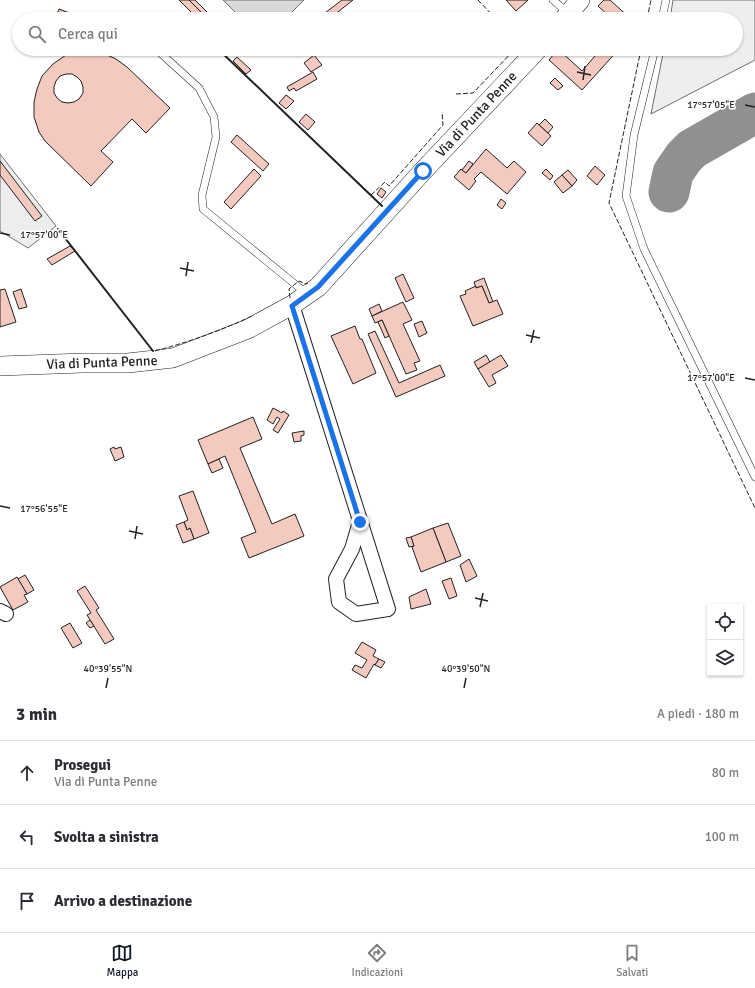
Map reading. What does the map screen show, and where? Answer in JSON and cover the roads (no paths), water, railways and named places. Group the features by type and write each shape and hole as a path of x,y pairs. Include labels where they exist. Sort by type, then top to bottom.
{"street":[{"name":"Via di Punta Penne","path":"0,366 128,363 173,358 248,329 292,306 318,287 423,171 531,56"},
{"path":"292,306 388,609 356,614 339,602 336,579 352,549 360,522"}],"lane":[{"path":"553,0 571,11"},
{"path":"663,12 666,0"},
{"path":"164,56 199,88 214,117 216,137 202,195 203,209 307,294"},
{"path":"653,56 634,135 626,196 644,249 755,477"}]}
